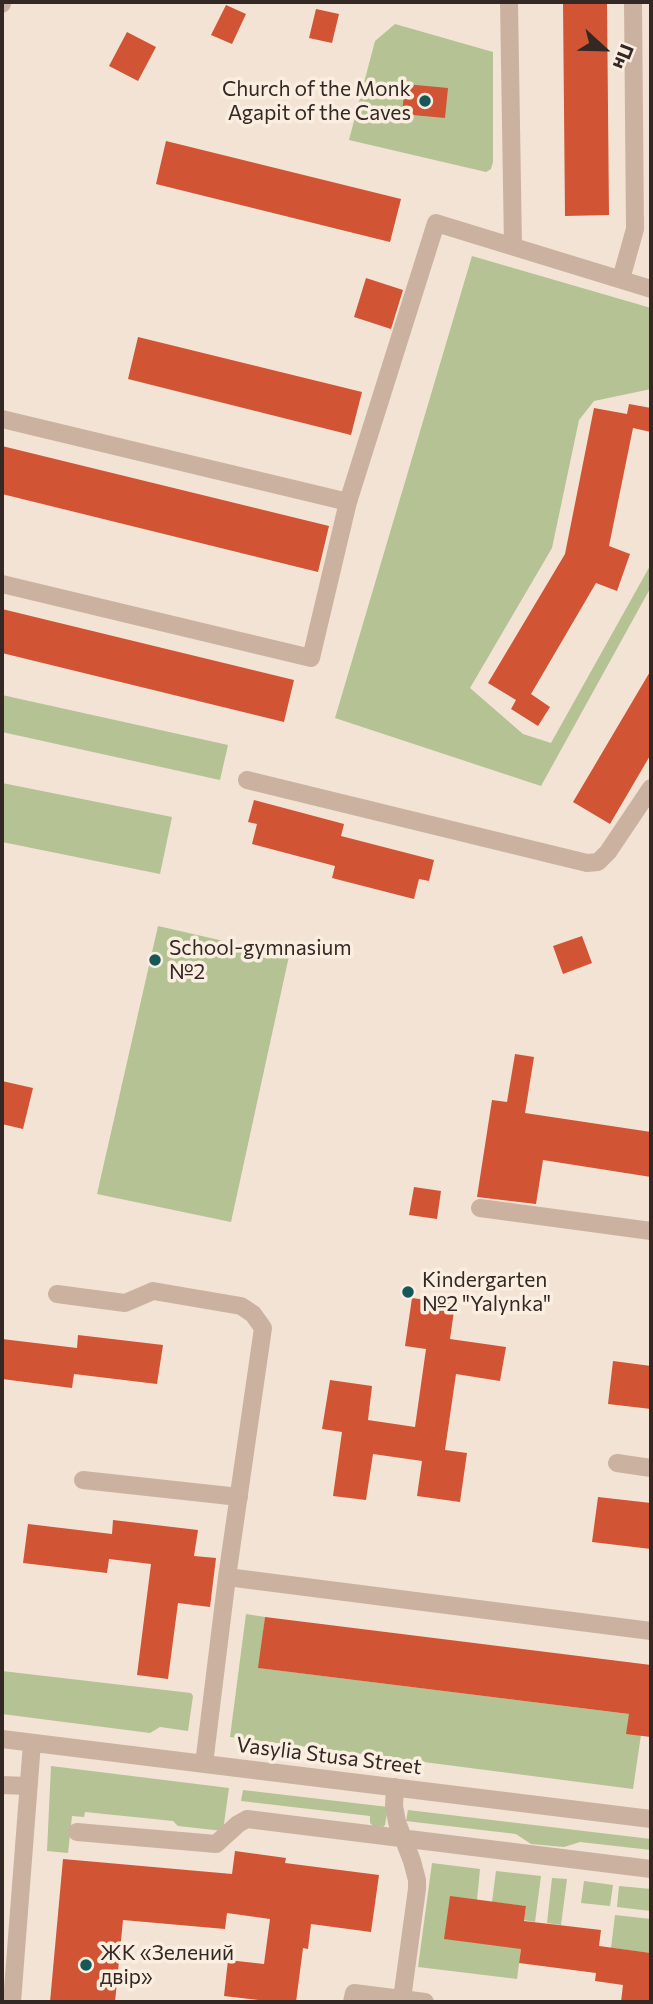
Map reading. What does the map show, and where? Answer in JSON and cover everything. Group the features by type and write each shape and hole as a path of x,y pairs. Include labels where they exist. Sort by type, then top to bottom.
{"street":[{"path":"509,2 513,246"},
{"path":"621,279 635,229 633,2"},
{"path":"2,584 311,658 348,502 436,223 651,289"},
{"path":"2,419 348,502"},
{"path":"247,780 565,859 593,863 598,862 608,852 651,788"},
{"path":"480,1208 651,1231"},
{"path":"57,1294 125,1303 152,1291 241,1306 253,1314 263,1328 227,1577 204,1764"},
{"path":"617,1463 651,1468"},
{"path":"83,1479 239,1497"},
{"path":"227,1577 651,1631"},
{"name":"Vasylia Stusa Street","path":"2,1739 651,1819"},
{"path":"12,2002 32,1743"},
{"path":"2,1785 28,1786"},
{"path":"396,1787 394,1806 397,1822 415,1871 417,1889 402,1999"},
{"path":"76,1832 216,1844 242,1820 247,1819 651,1869"},
{"path":"352,2002 354,1993 425,2002"}],"green space":[{"path":"395,24 493,52 491,169 486,172 349,140 375,41"},
{"path":"472,256 651,308 651,389 594,401 579,420 552,548 470,688 523,734 551,743 651,564 651,587 541,786 335,718"},
{"path":"2,695 228,745 220,780 2,732"},
{"path":"2,783 172,817 160,874 2,842"},
{"path":"158,926 289,956 231,1222 97,1194"},
{"path":"246,1614 265,1617 259,1668 629,1714 641,1735 633,1789 230,1737"},
{"path":"2,1671 191,1693 193,1696 188,1731 160,1727 150,1733 2,1714"},
{"path":"51,1766 229,1788 223,1831 178,1826 173,1821 85,1812 84,1817 72,1816 68,1853 47,1851"},
{"path":"243,1790 388,1807 385,1825 373,1826 370,1816 241,1801"},
{"path":"408,1810 651,1839 651,1850 580,1842 564,1847 531,1844 516,1834 406,1821"},
{"path":"432,1863 480,1869 477,1900 521,1949 517,1979 418,1967"},
{"path":"496,1871 541,1876 535,1922 524,1920 526,1906 492,1902"},
{"path":"552,1878 567,1879 561,1925 547,1923"},
{"path":"584,1881 613,1885 610,1906 581,1903"},
{"path":"619,1886 651,1889 651,1911 617,1907"},
{"path":"615,1915 651,1919 651,1953 611,1948"}],"building":[{"path":"563,2 607,2 609,215 565,216"},
{"path":"226,5 246,14 232,44 211,35"},
{"path":"316,9 339,14 332,43 309,38"},
{"path":"127,32 156,47 138,81 109,66"},
{"name":"Church of the Monk Agapit of the Caves","path":"405,84 448,88 445,118 402,114"},
{"path":"166,141 401,199 390,242 156,184"},
{"path":"366,278 403,290 391,329 354,317"},
{"path":"138,337 362,392 351,435 128,379"},
{"path":"629,404 651,408 651,432 633,428 609,546 630,554 617,591 596,583 531,694 550,707 538,726 511,709 516,700 488,683 565,554 594,408 627,414"},
{"path":"2,446 329,526 318,572 2,494"},
{"path":"2,609 294,680 284,722 2,653"},
{"path":"651,670 651,754 610,824 573,802"},
{"path":"254,800 344,824 341,836 434,860 429,881 419,879 414,899 332,878 335,866 252,844 257,824 248,822"},
{"path":"582,936 592,963 563,974 553,946"},
{"path":"515,1054 534,1057 525,1113 651,1132 651,1177 543,1160 536,1204 477,1197 492,1100 507,1102"},
{"path":"2,1081 33,1088 23,1129 2,1124"},
{"path":"414,1187 441,1191 437,1219 409,1215"},
{"path":"412,1298 455,1304 450,1339 506,1347 500,1381 456,1374 445,1450 467,1453 460,1502 417,1496 422,1461 373,1454 366,1500 333,1496 342,1432 322,1429 330,1380 372,1386 368,1420 415,1427 426,1349 405,1346"},
{"path":"78,1335 163,1345 157,1384 74,1374 72,1388 2,1379 2,1339 77,1348"},
{"path":"613,1361 651,1366 651,1409 608,1404"},
{"path":"598,1497 651,1503 651,1549 592,1542"},
{"path":"113,1520 198,1530 194,1556 216,1558 210,1607 178,1603 168,1679 137,1675 151,1564 109,1559 107,1573 23,1563 28,1524 112,1534"},
{"path":"265,1617 651,1665 651,1737 626,1734 629,1714 258,1668"},
{"path":"235,1851 286,1858 285,1863 379,1875 371,1932 311,1924 308,1949 303,1948 296,2002 276,2002 224,1996 228,1960 264,1964 270,1919 227,1913 225,1929 123,1920 115,2002 50,2002 63,1859 232,1874"},
{"path":"450,1896 526,1906 524,1921 601,1930 599,1946 651,1953 651,2002 621,2002 623,1985 595,1981 596,1973 519,1963 521,1949 444,1939"}],"place":[{"name":"Church of the Monk Agapit of the Caves","path":"425,101"},
{"name":"School-gymnasium №2","path":"155,960"},
{"name":"Kindergarten №2 \"Yalynka\"","path":"408,1292"},
{"name":"ЖК «Зелений двір»","path":"86,1965"}]}
